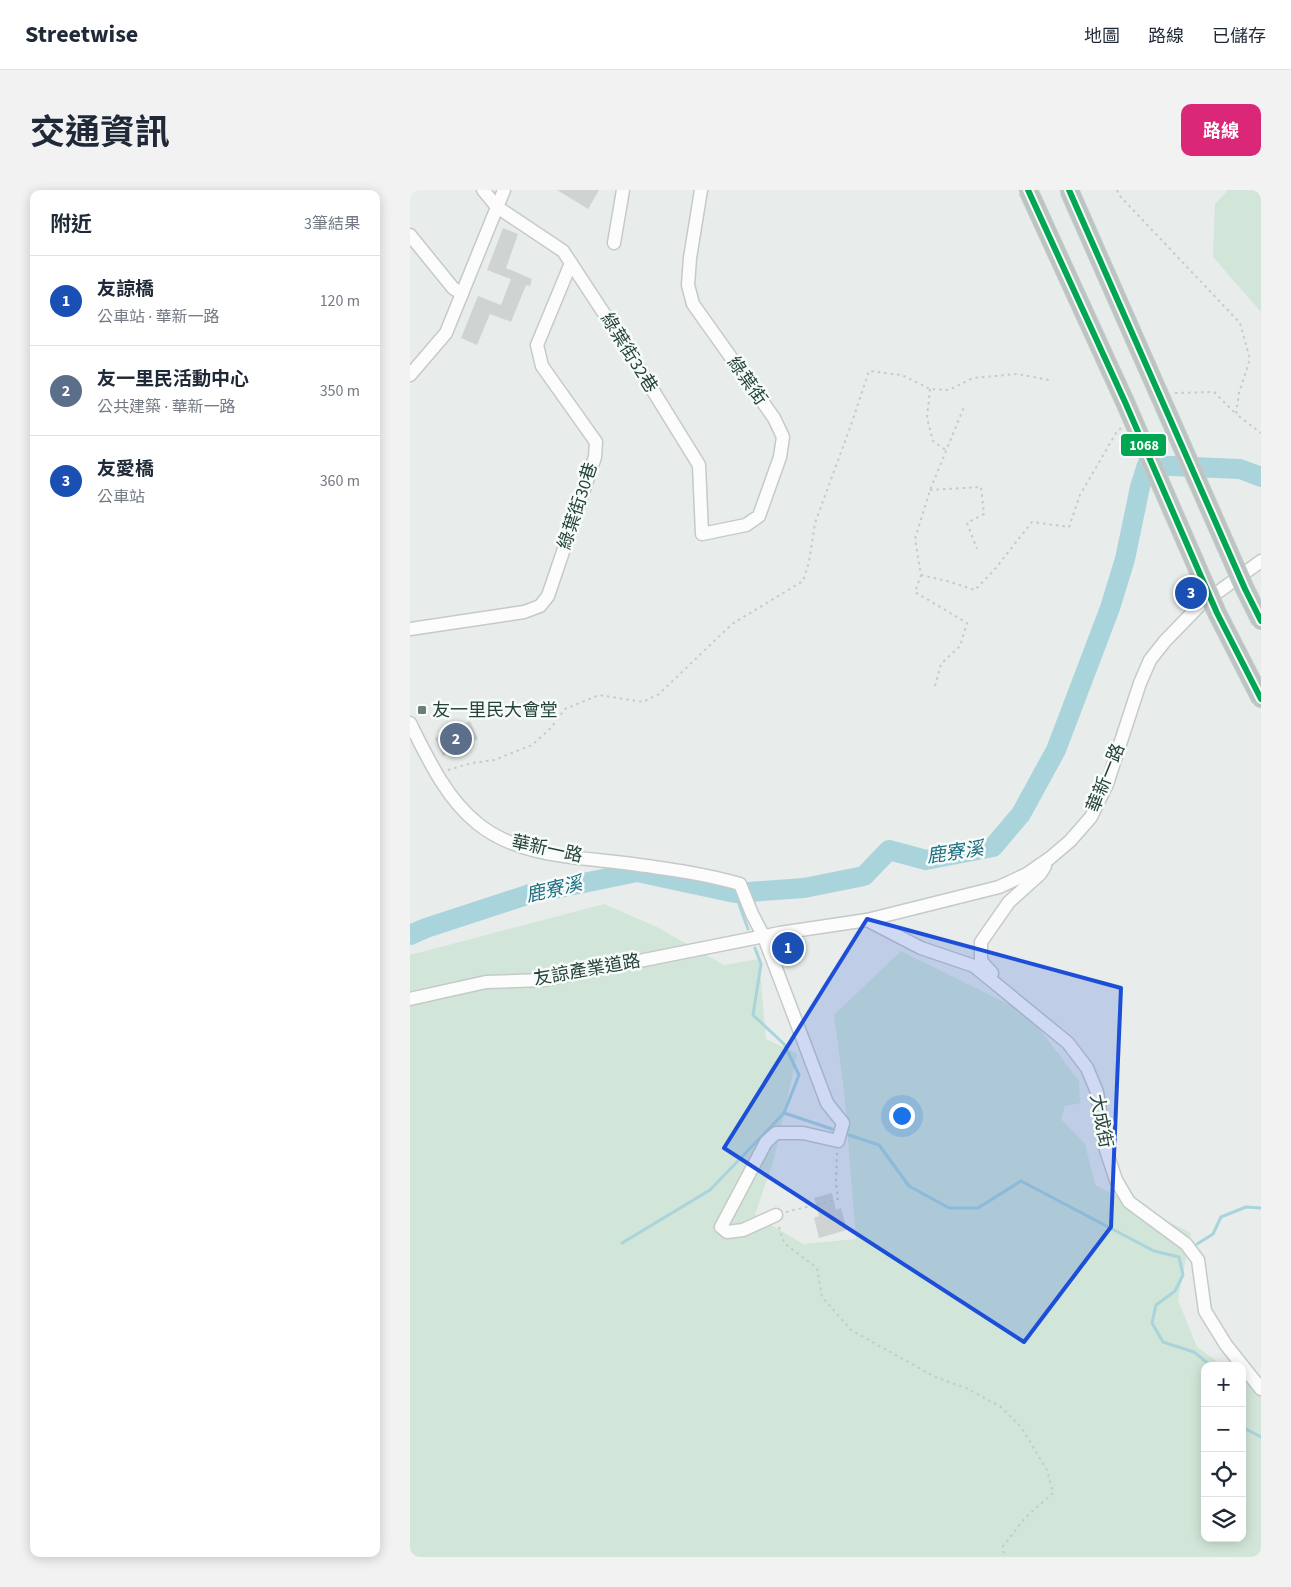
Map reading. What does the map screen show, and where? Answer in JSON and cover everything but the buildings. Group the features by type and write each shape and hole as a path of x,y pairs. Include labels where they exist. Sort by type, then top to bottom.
{"highway":[{"path":"1028,190 1125,402 1217,613 1261,699"},
{"path":"1069,190 1245,590 1261,622"}],"street":[{"name":"綠葉街32巷","path":"482,190 498,207 562,251 626,347 698,465 702,534"},
{"path":"410,375 446,333 504,190"},
{"path":"614,243 623,190"},
{"name":"綠葉街","path":"701,190 690,258 688,285 693,304 774,418 783,437 780,457 759,516 746,524 702,534"},
{"path":"410,235 453,288 462,294"},
{"name":"綠葉街30巷","path":"410,629 524,612 540,606 548,596 595,458 596,442 542,366 537,345 571,263"},
{"name":"華新一路","path":"410,724 448,792 478,824 506,842 534,850 709,875 740,884 764,937 867,920 998,887 1027,874 1070,841 1090,817 1107,784 1140,683 1150,660 1165,640 1200,605 1261,561"},
{"path":"1020,1004 981,961 981,942 1009,902 1040,874 1050,858"},
{"name":"大成街","path":"867,920 921,948 974,966 1068,1043 1087,1068 1097,1092 1106,1150 1116,1180 1129,1202 1186,1244 1198,1260 1205,1311 1226,1345 1261,1389"},
{"path":"764,937 827,1103 843,1123 838,1142 802,1133 776,1133 766,1142 721,1227 727,1232 743,1230 776,1215"},
{"name":"友諒產業道路","path":"410,999 486,982 544,980 764,937"}],"path":[{"path":"1117,190 1119,195 1240,323 1250,358 1239,393 1236,414"},
{"path":"437,774 472,763 494,760 532,745 551,728 565,709 599,696 643,702 659,694 732,624 803,581 809,562 815,523 869,371 902,375 930,389 949,390 973,378 1018,374 1049,380"},
{"path":"930,389 927,418 933,441 947,451"},
{"path":"1167,393 1214,392 1236,414 1261,433"},
{"path":"936,686 940,664 960,646 967,623 915,592 921,576 914,539 930,490 964,407"},
{"path":"921,576 947,581 975,590 995,569 1032,522 1069,527 1080,495 1116,433 1123,426"},
{"path":"930,490 981,487 984,514 967,523 977,549"},
{"path":"838,1142 836,1182 838,1199 776,1215 784,1243 818,1268 822,1297 851,1330 935,1377 966,1388 1001,1407 1021,1427 1047,1470 1053,1493 1025,1518 1003,1546 1004,1557"}],"highlighted area":[{"path":"867,919 1121,988 1111,1227 1024,1342 724,1148"}],"green space":[{"path":"1228,190 1261,190 1261,312 1213,257 1215,204"},
{"path":"604,904 657,927 724,965 759,959 766,1039 797,1054 774,1159 755,1215 803,1244 856,1239 844,1090 834,1015 901,951 1028,1014 1079,1081 1080,1103 1065,1106 1061,1119 1085,1144 1095,1185 1191,1233 1178,1300 1197,1347 1218,1362 1201,1362 1201,1542 1246,1542 1246,1383 1261,1394 1261,1557 410,1557 410,955"}],"waterway":[{"name":"鹿寮溪","path":"410,935 530,894 637,872 735,893 804,888 864,876 889,850 926,860 993,847 1021,814 1056,750 1110,608 1125,559 1140,487 1147,465 1240,469 1261,477"},
{"path":"735,893 748,929"},
{"path":"755,948 761,964 753,1015 784,1044 799,1075 784,1113 832,1129"},
{"path":"622,1243 710,1190 784,1113"},
{"path":"849,1135 879,1145 909,1186 949,1208 978,1208 1021,1181 1154,1251 1179,1257 1183,1275 1175,1291 1156,1305 1152,1323 1163,1342 1194,1352 1206,1362"},
{"path":"1197,1244 1213,1234 1221,1217 1246,1207 1261,1208"},
{"path":"1246,1429 1261,1437"}],"transit line":[{"name":"1068","path":"1028,190 1125,402 1217,613 1261,699"},
{"name":"1068","path":"1069,190 1245,589 1261,621"}],"place":[{"name":"友愛橋","path":"1191,593"},
{"name":"友一里民大會堂","path":"422,710"},
{"name":"友一里民活動中心","path":"456,739"},
{"name":"友諒橋","path":"788,948"}]}
